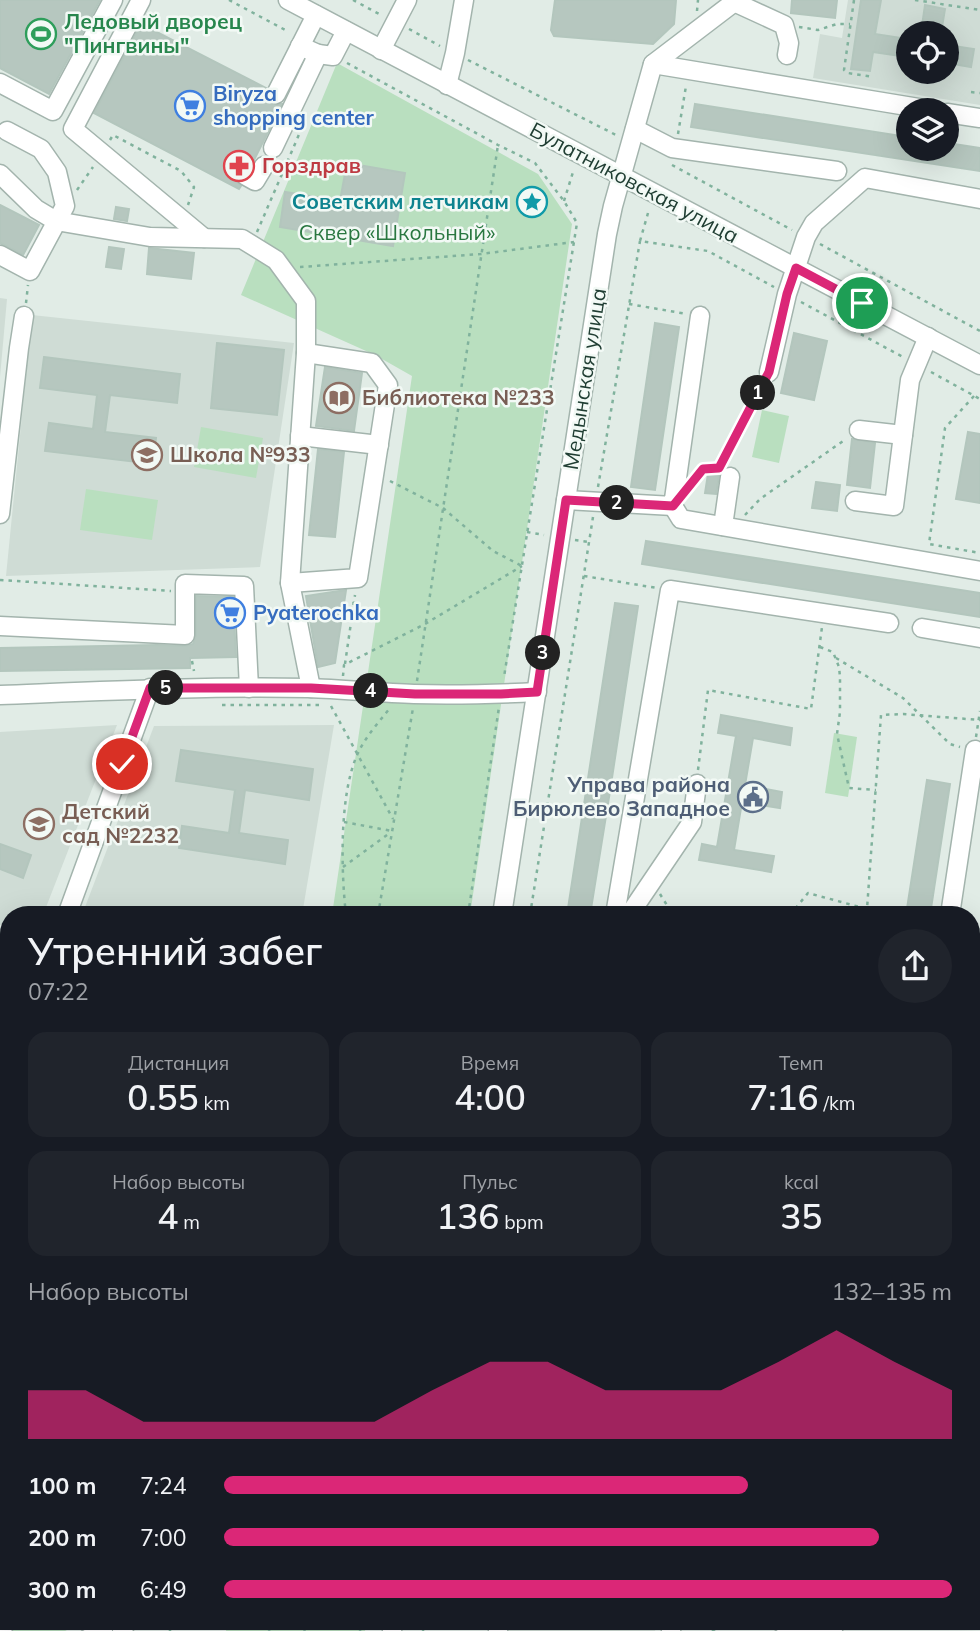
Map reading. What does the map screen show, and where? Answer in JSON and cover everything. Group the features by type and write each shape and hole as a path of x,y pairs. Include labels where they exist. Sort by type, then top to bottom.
{"street":[{"path":"0,83 53,111 113,0"},
{"path":"141,0 73,129 204,238"},
{"name":"Булатниковская улица","path":"288,0 980,365"},
{"path":"381,50 407,0"},
{"path":"447,85 464,0"},
{"path":"653,64 735,1 784,25 789,43 787,55"},
{"path":"276,94 316,15"},
{"path":"273,148 325,55 346,31"},
{"path":"302,43 325,55"},
{"path":"653,64 896,104"},
{"name":"Медынская улица","path":"503,906 607,234 653,64"},
{"path":"959,115 980,118"},
{"path":"635,130 676,149 837,170"},
{"path":"0,255 30,271 60,214 57,172 41,149 7,131"},
{"path":"246,176 255,181 264,166"},
{"path":"0,174 36,209 150,237 242,239 276,260 306,301 306,353 290,583 311,688"},
{"path":"769,372 787,294 806,237 814,223 865,178 980,199"},
{"path":"0,514 4,446 23,316"},
{"path":"700,316 673,506 681,519 980,571"},
{"path":"855,501 894,506 910,380 928,337"},
{"path":"290,583 358,578 388,385 372,363 306,353"},
{"path":"859,430 903,435"},
{"path":"300,436 379,445"},
{"path":"728,527 730,477"},
{"path":"566,500 673,506"},
{"path":"0,626 185,635 185,584 244,586 249,688"},
{"path":"617,906 670,590 889,623"},
{"path":"922,628 980,638"},
{"path":"0,695 150,688 311,688 336,698 537,692"},
{"path":"70,906 150,688"},
{"path":"951,906 975,750"},
{"path":"635,906 692,822 696,784"}],"path":[{"path":"229,0 302,43"},
{"path":"353,0 612,132"},
{"path":"854,0 844,70 874,77"},
{"path":"915,0 980,10"},
{"path":"784,25 818,30 837,24 850,24"},
{"path":"325,55 535,163 577,223 469,906"},
{"path":"689,70 673,165 980,331"},
{"path":"971,92 980,93"},
{"path":"251,245 311,106"},
{"path":"60,214 113,135 181,171 194,187 184,220"},
{"path":"380,906 415,694 498,145"},
{"path":"564,201 573,172"},
{"path":"531,906 595,502 640,241"},
{"path":"282,269 481,254 574,242"},
{"path":"23,316 30,271"},
{"path":"629,304 700,316"},
{"path":"673,506 703,469 719,468 769,372"},
{"path":"980,399 974,396 945,428 929,544 980,553"},
{"path":"728,527 760,499 859,430"},
{"path":"374,473 443,509 493,551 522,566"},
{"path":"345,665 425,624 522,566"},
{"path":"584,576 640,585"},
{"path":"358,578 345,665 336,698 358,754 394,820"},
{"path":"0,580 185,592"},
{"path":"344,604 354,603"},
{"path":"696,784 708,690 811,709 824,613"},
{"path":"820,647 833,652 840,677 837,734 849,788 876,790"},
{"path":"836,658 903,698 950,744 975,750 980,711"},
{"path":"345,906 343,867 348,788 358,754 370,733 393,706"},
{"path":"867,906 881,715 979,720"},
{"path":"344,822 392,831"},
{"path":"343,867 392,831"},
{"path":"653,880 668,906"},
{"path":"797,906 808,892 857,906"}],"shaded area":[{"path":"848,0 980,0 980,105 959,102 959,98 937,98 813,78 820,34 842,38"},
{"path":"0,298 7,299 0,377"},
{"name":"Школа №933","path":"32,315 294,343 260,567 6,576"},
{"name":"Детский сад №2232","path":"117,725 47,906 0,906 0,732"},
{"path":"334,725 304,906 85,906 154,726"},
{"path":"509,1630 655,1630 655,1631"}],"green space":[{"name":"Сквер «Школьный»","path":"337,63 538,174 572,224 471,906 333,906 412,376 375,355 241,295"},
{"path":"762,410 789,416 779,463 752,457"},
{"path":"201,427 263,438 256,478 194,467"},
{"path":"86,489 158,500 152,540 80,530"},
{"path":"834,733 857,737 848,797 825,793"},
{"path":"65,1630 67,1631 0,1631"},
{"path":"226,1630 365,1630 365,1631"}],"building":[{"name":"Ледовый дворец \"Пингвины\"","path":"0,0 100,0 49,94 0,68"},
{"path":"555,0 676,0 674,24 653,44 554,36 551,30"},
{"path":"792,0 837,0 835,18 791,13"},
{"path":"861,0 881,0 875,34 896,37 896,55 873,52 870,71 851,69"},
{"path":"925,5 945,9 943,21 923,21"},
{"name":"Biryza shopping center","path":"141,24 266,88 267,101 282,104 251,166 241,166 236,171 235,177 241,186 239,189 94,113"},
{"path":"959,47 974,49 971,67 959,65"},
{"path":"695,104 896,135 896,158 691,127"},
{"path":"959,145 980,148 980,171 914,161 959,161"},
{"path":"347,163 405,173 393,246 280,227 285,192 340,201"},
{"path":"0,205 39,225 23,255 0,243"},
{"path":"116,207 129,209 127,221 114,219"},
{"path":"109,247 124,249 121,269 106,267"},
{"path":"149,248 194,253 191,279 147,274"},
{"path":"655,323 679,327 655,490 631,487"},
{"path":"794,333 827,341 814,400 781,393"},
{"path":"217,343 284,350 277,415 211,408"},
{"path":"44,357 180,374 177,403 110,395 105,432 156,438 153,464 45,451 49,423 93,429 97,395 40,388"},
{"name":"Библиотека №233","path":"325,367 362,373 354,431 316,426"},
{"path":"968,432 980,434 980,503 956,499"},
{"path":"852,439 875,443 870,488 847,485"},
{"path":"318,449 344,452 335,537 309,535"},
{"path":"708,474 719,476 716,494 705,493"},
{"path":"816,482 840,485 837,511 812,508"},
{"path":"646,541 980,593 980,617 642,564"},
{"path":"346,590 335,663 318,667 306,596"},
{"path":"196,596 233,597 236,657 190,658 190,668 0,671 0,648 193,644 196,635"},
{"path":"615,603 638,606 591,906 568,906"},
{"name":"Управа района Бирюлево Западное","path":"721,715 792,728 790,745 753,738 745,785 782,792 780,808 742,802 734,850 774,856 771,872 699,860 702,844 717,847 736,736 718,733"},
{"path":"181,750 313,769 309,800 245,790 239,833 288,840 285,864 179,848 182,826 229,833 235,790 176,781"},
{"path":"927,780 950,784 931,906 907,906"},
{"path":"0,844 31,855 23,878 0,869"}],"place":[{"name":"Ледовый дворец \"Пингвины\"","path":"41,34"},
{"name":"Biryza shopping center","path":"190,106"},
{"name":"Горздрав","path":"239,166"},
{"name":"Cоветским летчикам","path":"532,202"},
{"name":"Библиотека №233","path":"339,398"},
{"name":"Школа №933","path":"147,455"},
{"name":"Pyaterochka","path":"230,613"},
{"name":"Управа района Бирюлево Западное","path":"753,797"},
{"name":"Детский сад №2232","path":"39,824"}],"route":[{"path":"122,764 150,688 311,688 415,694 537,692 566,500 673,506 703,469 719,468 769,372 787,294 796,268 862,303"}]}
